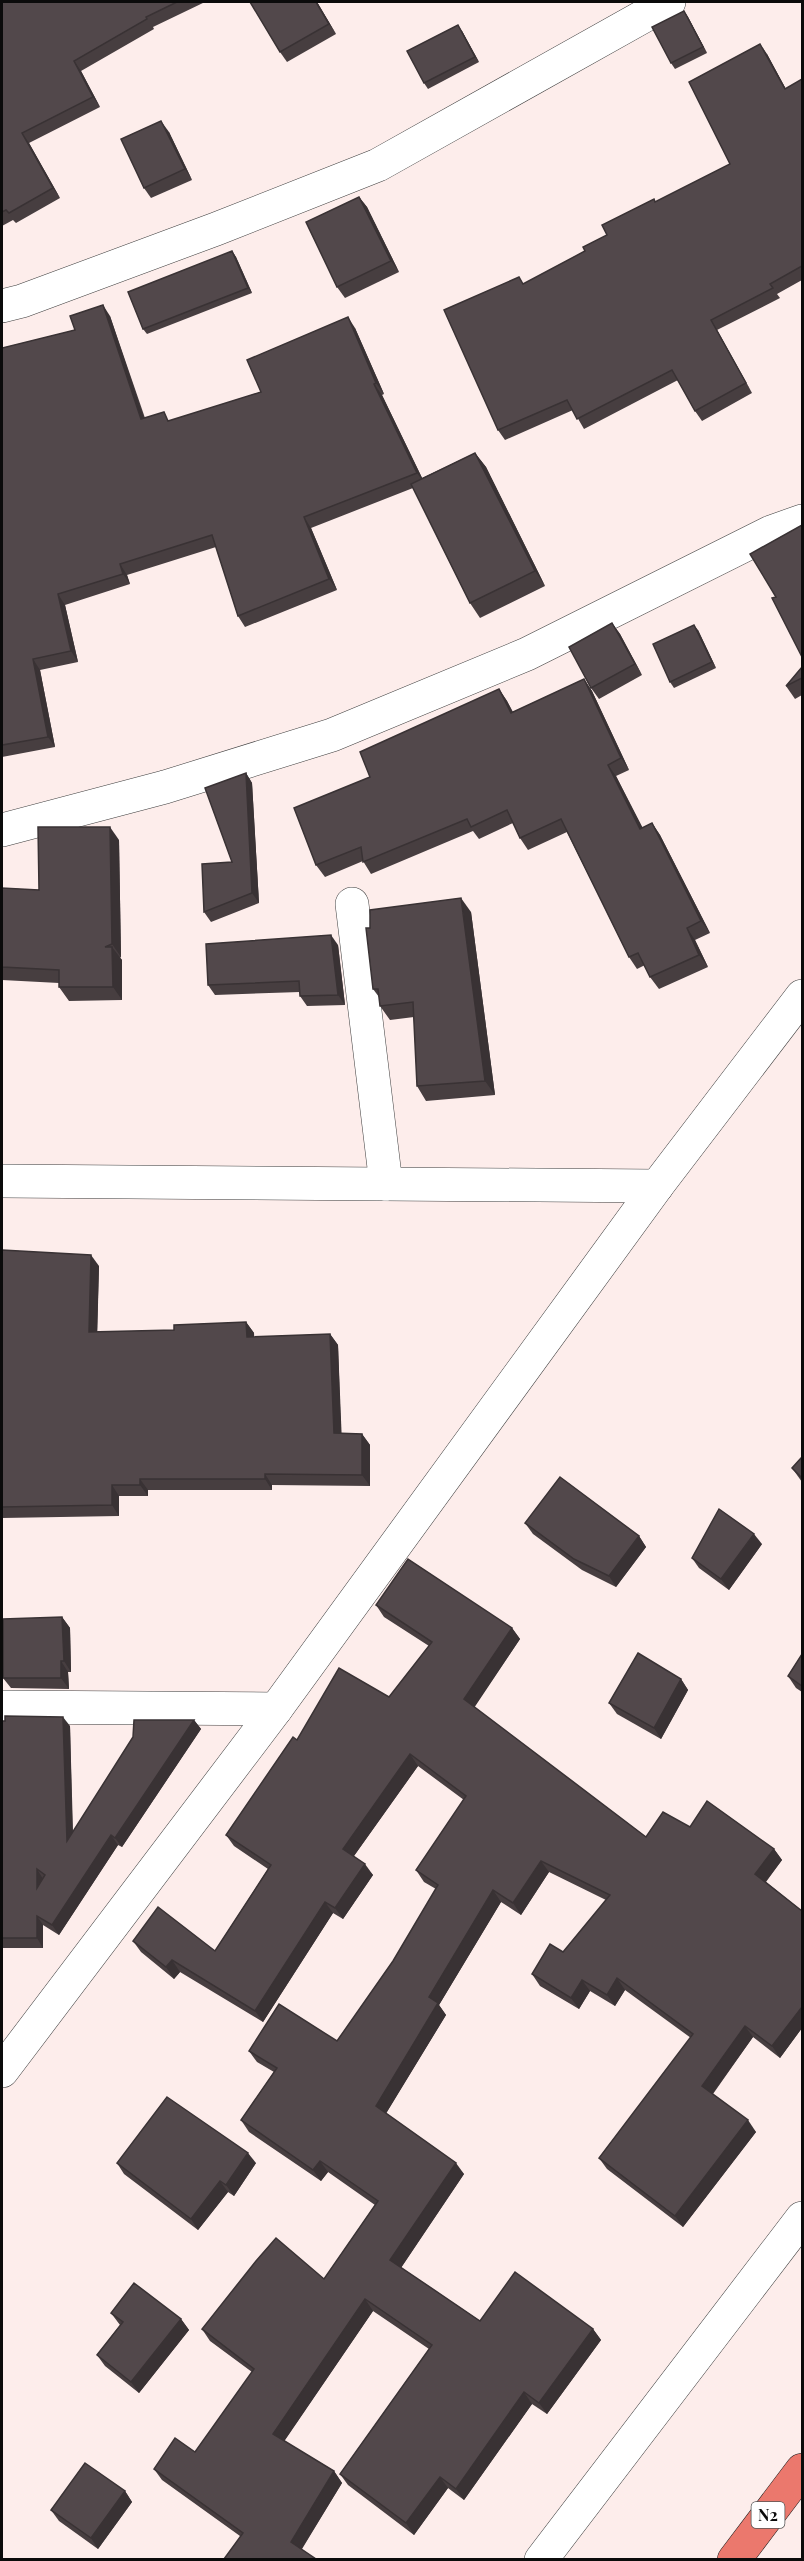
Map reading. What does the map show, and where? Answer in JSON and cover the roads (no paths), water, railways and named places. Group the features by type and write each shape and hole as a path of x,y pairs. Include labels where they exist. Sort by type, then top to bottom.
{"main road":[{"name":"N2","path":"734,2559 802,2470"}],"street":[{"path":"2,306 22,301 216,229 378,165 669,2"},
{"path":"2,830 165,787 332,735 527,654 771,532 802,521"},
{"path":"352,904 386,1184"},
{"path":"2,2071 276,1709 657,1186 802,996"},
{"path":"2,1181 657,1186"},
{"path":"2,1707 276,1709"},
{"path":"542,2559 802,2218"}]}
